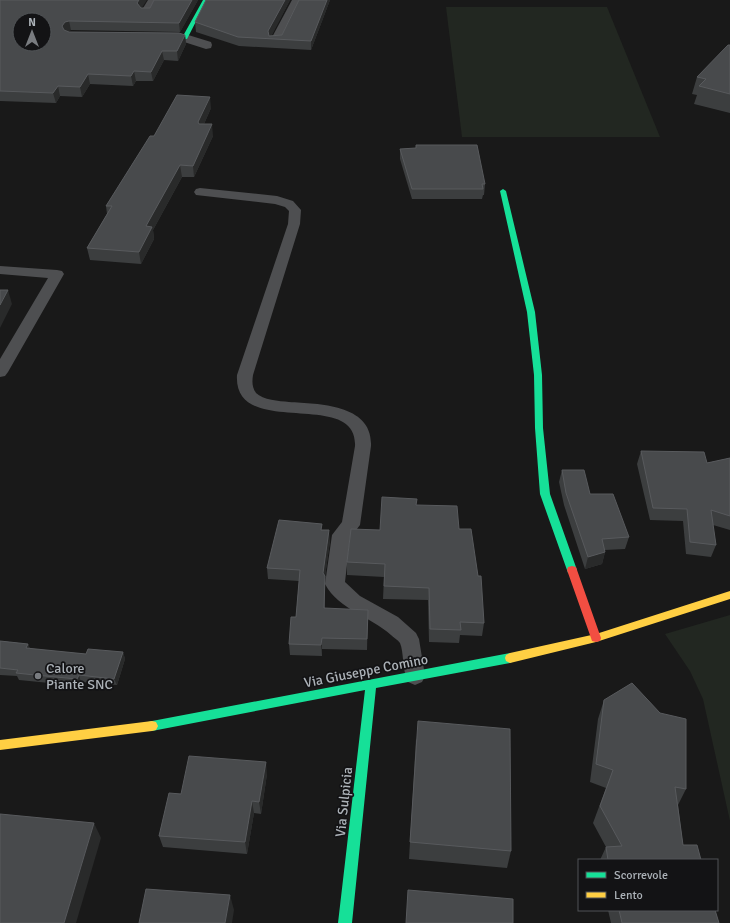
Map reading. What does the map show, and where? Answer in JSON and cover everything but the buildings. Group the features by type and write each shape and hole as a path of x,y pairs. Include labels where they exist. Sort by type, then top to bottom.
{"street":[{"path":"146,13 154,0"},
{"path":"185,38 205,0"},
{"path":"276,42 298,0"},
{"path":"147,37 185,38 206,45"},
{"path":"503,191 531,312 538,375 539,428 545,494 596,638"},
{"name":"Via Giuseppe Comino","path":"0,744 161,725 415,676 596,638 730,595"},
{"name":"Via Sulpicia","path":"345,923 371,684"}],"lane":[{"path":"200,192 277,200 289,204 295,210 294,224 245,374 245,387 251,398 269,405 329,411 342,414 356,423 363,434 363,446 351,525 341,535 335,584 353,602 391,623 409,640 415,676"},
{"path":"0,270 57,274 0,372"}],"shaded area":[{"path":"446,7 607,7 660,137 462,137"},
{"path":"730,615 730,821 703,699 690,671 665,634"}],"traffic: fast":[{"path":"157,37 185,38 205,0"},
{"path":"503,191 531,312 538,375 539,428 545,494 572,570"},
{"path":"152,726 510,658"},
{"path":"345,923 371,684"}],"traffic: slow":[{"path":"510,658 596,638 730,595"},
{"path":"0,745 152,726"}],"traffic: jam":[{"path":"572,570 596,638"}],"place":[{"name":"Calore Piante SNC","path":"38,676"}]}
